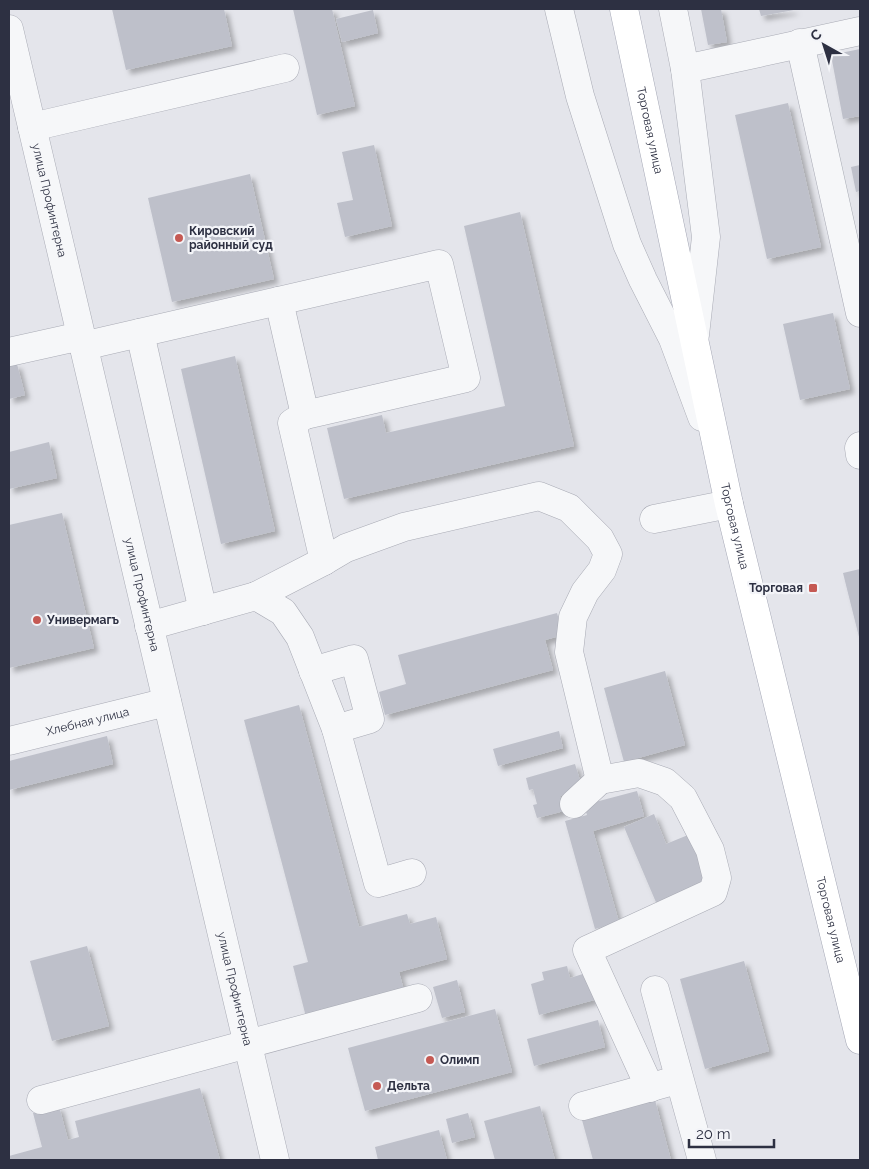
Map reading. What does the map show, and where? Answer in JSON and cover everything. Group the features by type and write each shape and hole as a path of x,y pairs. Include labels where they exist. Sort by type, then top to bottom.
{"main road":[{"name":"Торговая улица","path":"624,9 729,504 860,1040"}],"street":[{"path":"559,9 580,96 626,244 673,339 723,470"},
{"path":"673,9 685,69 706,237 695,339"},
{"name":"улица Профинтерна","path":"9,29 275,1160"},
{"path":"685,69 860,31"},
{"path":"800,43 860,312"},
{"path":"32,127 285,68"},
{"path":"9,352 140,333 439,264 466,378 305,414 292,423 324,561"},
{"path":"279,301 305,414"},
{"path":"140,333 203,611"},
{"path":"860,446 860,455"},
{"path":"149,626 256,596 346,548 404,527 539,496 569,508 600,539 608,554 602,570 585,592 573,616 569,652 600,780"},
{"path":"654,519 729,504"},
{"path":"256,596 283,612 300,636 336,729 378,883 412,873"},
{"path":"313,671 354,659 370,719 336,729"},
{"name":"Хлебная улица","path":"9,741 167,702"},
{"path":"574,804 600,780 640,773 665,782 683,798 710,850 717,878 713,892 587,950 650,1088"},
{"path":"655,990 702,1160"},
{"path":"41,1100 418,998"},
{"path":"583,1106 680,1079"}],"building":[{"path":"112,9 224,9 232,46 126,70"},
{"path":"293,9 332,9 355,106 317,115"},
{"path":"701,9 721,9 727,42 708,45"},
{"path":"759,9 793,9 794,10 761,16"},
{"path":"373,10 378,33 342,42 336,19"},
{"path":"860,49 860,116 843,119 831,55"},
{"path":"788,103 821,247 767,259 735,115"},
{"path":"374,145 392,226 345,237 337,203 353,200 342,152"},
{"path":"860,165 860,191 856,192 851,167"},
{"path":"250,174 274,279 172,302 148,198"},
{"path":"520,212 574,446 344,499 327,428 382,415 386,433 505,406 464,226"},
{"path":"833,313 850,389 800,400 783,324"},
{"path":"235,356 275,531 221,544 181,369"},
{"path":"17,364 25,395 9,399 9,366"},
{"path":"49,442 57,478 9,489 9,452"},
{"path":"62,513 94,648 9,668 9,525"},
{"path":"860,569 860,641 843,573"},
{"path":"557,613 563,635 545,640 553,670 385,715 379,692 406,684 398,655"},
{"path":"665,671 685,745 624,762 604,688"},
{"path":"299,705 359,927 407,914 410,924 436,917 447,959 399,972 405,994 307,1021 293,966 308,962 244,720"},
{"path":"559,731 563,748 498,766 493,749"},
{"path":"107,736 113,764 9,790 9,761"},
{"path":"575,764 583,790 560,796 564,811 537,818 533,805 537,804 533,789 529,790 526,778"},
{"path":"637,791 644,816 593,831 619,922 595,929 565,821 587,815 584,805"},
{"path":"654,814 666,844 688,835 709,885 658,907 624,827"},
{"path":"87,946 109,1026 52,1041 30,961"},
{"path":"744,961 769,1051 705,1069 680,979"},
{"path":"567,966 570,978 586,973 594,1000 539,1015 531,984 544,980 542,972"},
{"path":"457,980 465,1012 442,1018 433,987"},
{"name":"Олимп","path":"495,1009 512,1072 365,1111 348,1048"},
{"path":"598,1020 605,1047 534,1066 527,1039"},
{"path":"200,1088 220,1160 9,1160 9,1156 42,1147 33,1113 59,1106 68,1140 79,1137 75,1121"},
{"path":"655,1100 671,1160 593,1160 582,1120"},
{"path":"540,1106 555,1160 495,1160 484,1121"},
{"path":"468,1113 475,1137 452,1143 446,1119"},
{"path":"439,1130 447,1160 378,1160 375,1147"}],"place":[{"name":"Кировский районный суд","path":"179,238"},
{"name":"Торговая","path":"813,588"},
{"name":"Универмагъ","path":"37,620"},
{"name":"Олимп","path":"430,1060"},
{"name":"Дельта","path":"377,1086"}]}
